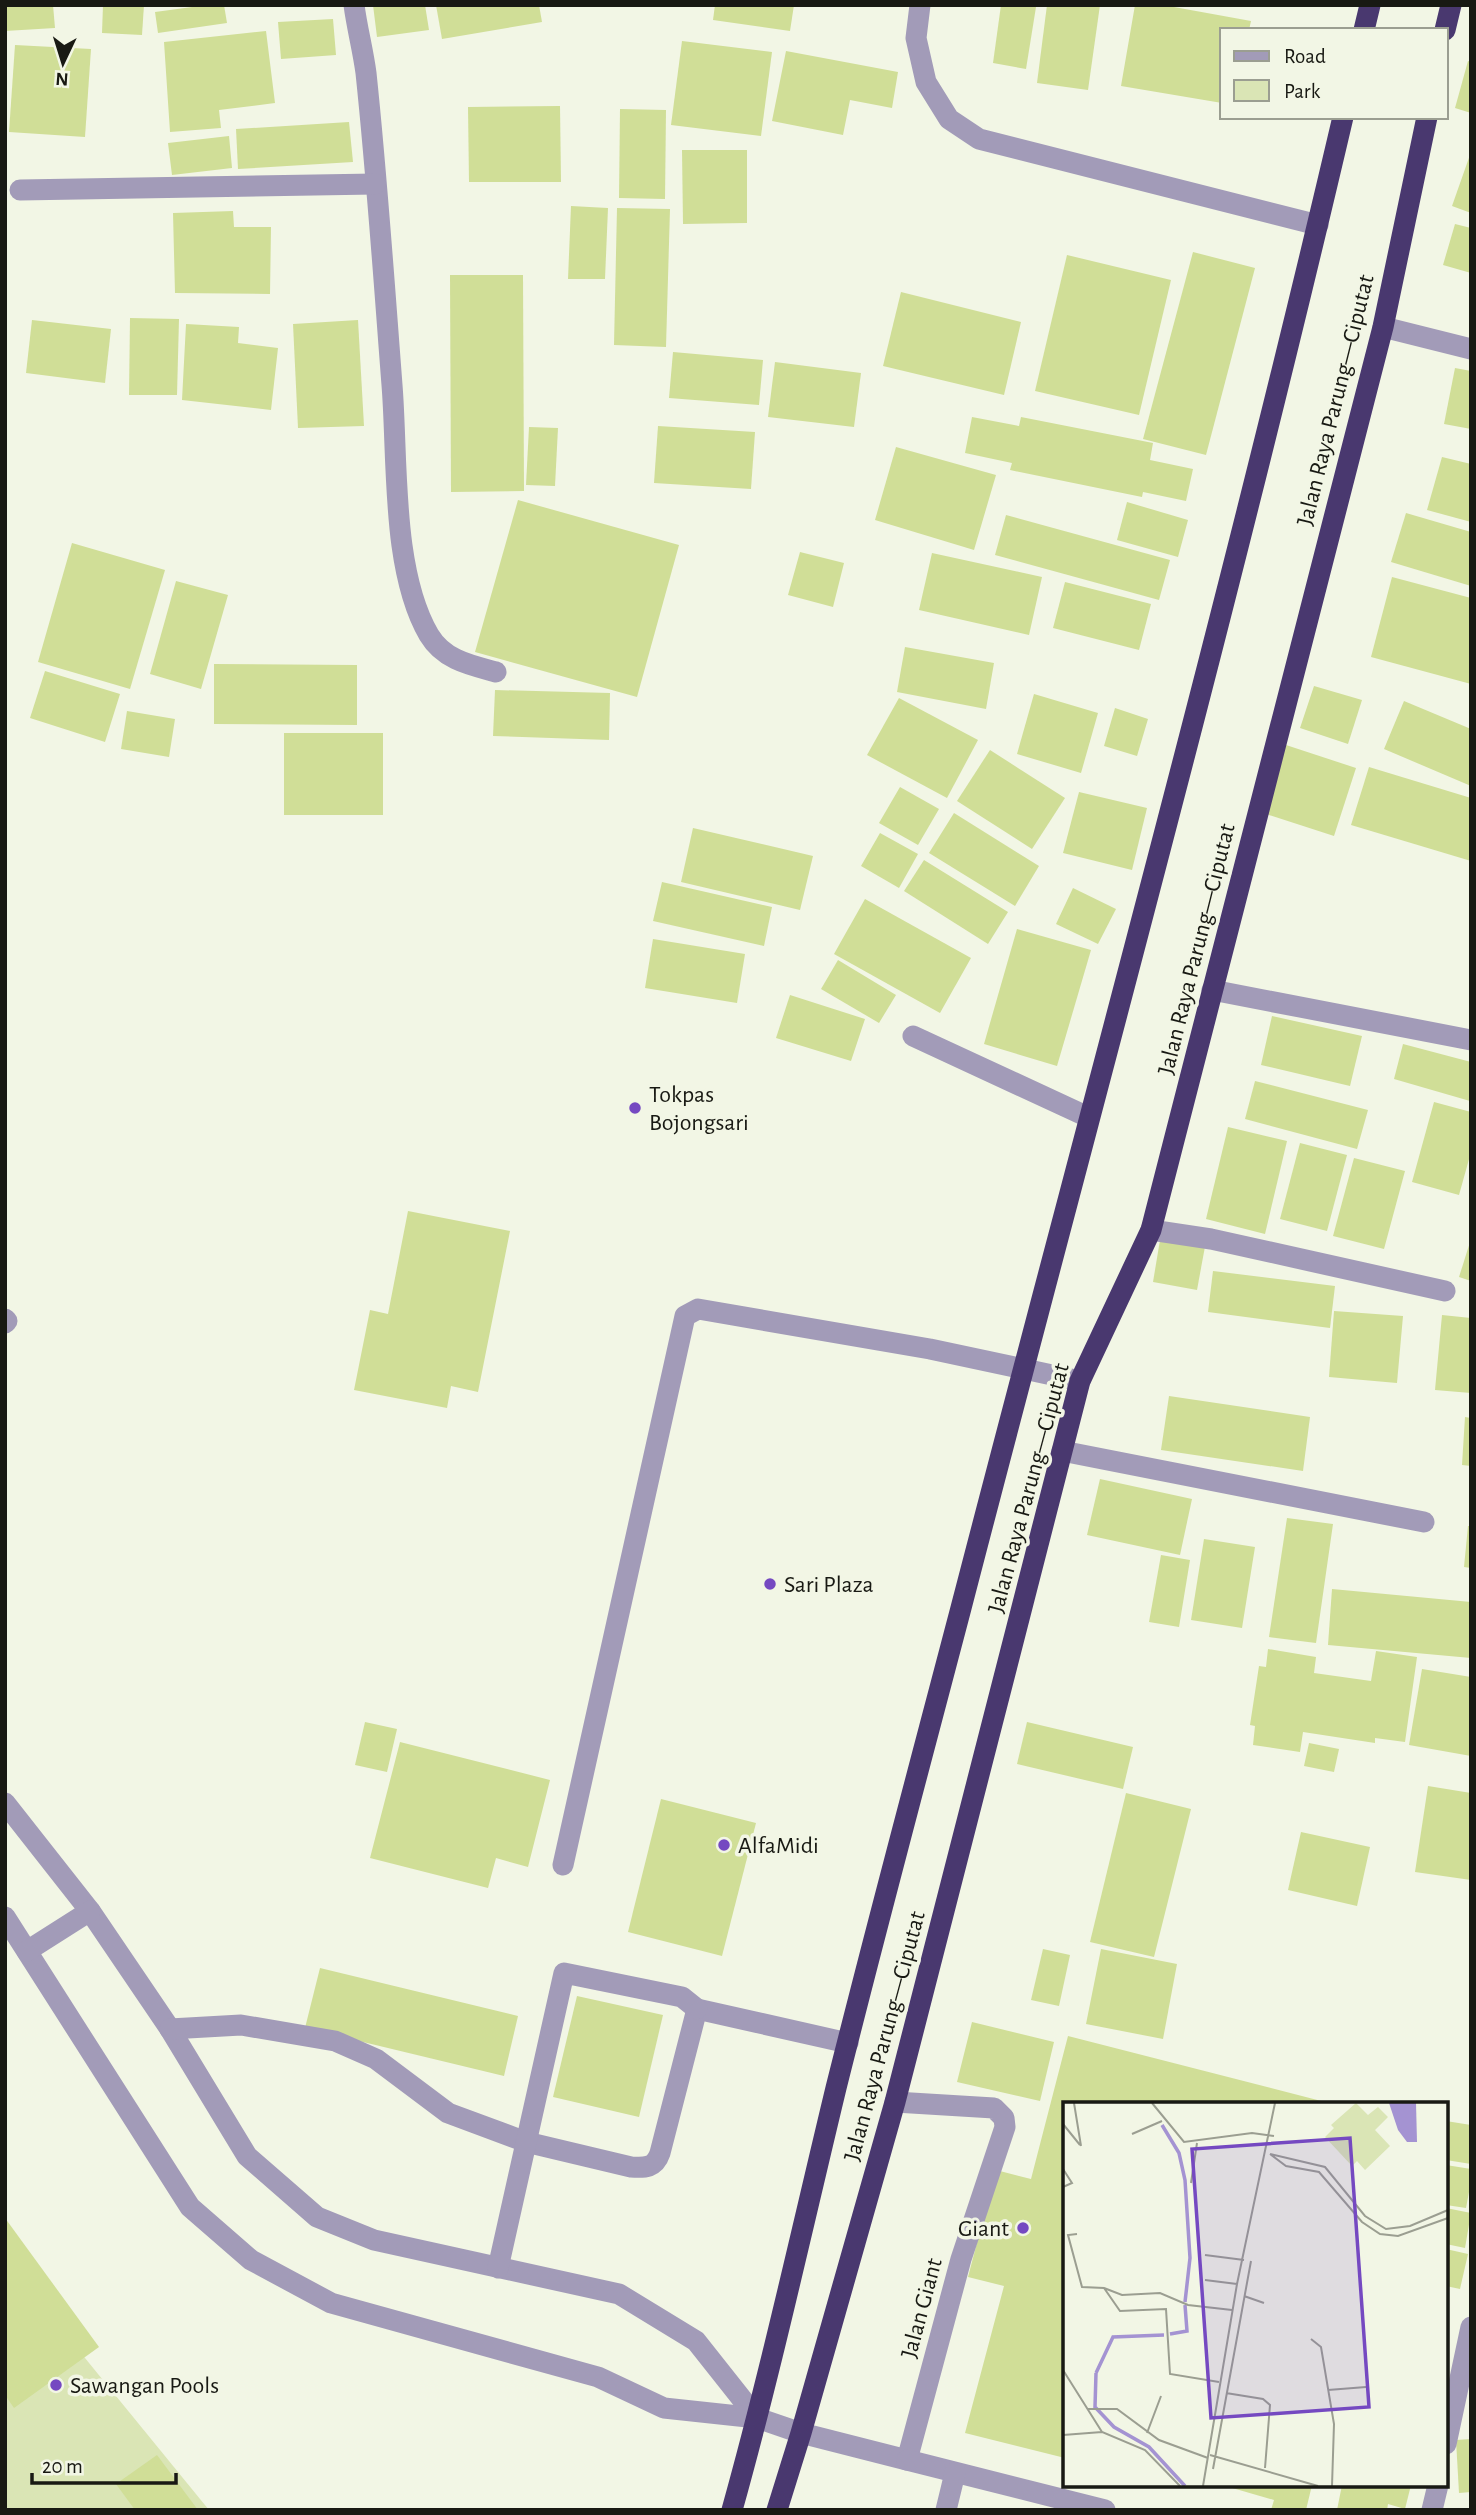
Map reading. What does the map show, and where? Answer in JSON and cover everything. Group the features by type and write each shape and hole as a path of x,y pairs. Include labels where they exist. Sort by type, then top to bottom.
{"highway":[{"path":"1364,28 1370,5"},
{"path":"1446,28 1451,5"},
{"name":"Jalan Raya Parung—Ciputat","path":"732,2510 848,2043 1088,1117 1200,700 1343,119"},
{"name":"Jalan Raya Parung—Ciputat","path":"777,2510 895,2102 1080,1381 1151,1230 1382,327 1427,119"}],"street":[{"path":"354,5 366,70 393,388 398,512 411,589 431,638 455,660 496,672"},
{"path":"920,5 916,38 926,82 949,119 979,139 1318,225"},
{"path":"20,190 375,184"},
{"path":"1382,327 1471,349"},
{"path":"1212,990 1471,1040"},
{"path":"913,1036 1088,1117"},
{"path":"1151,1230 1210,1239 1445,1291"},
{"path":"563,1865 685,1316 698,1309 930,1349 1080,1381"},
{"path":"1062,1451 1424,1522"},
{"path":"5,1803 90,1912 170,2029 247,2156 317,2217 374,2240 619,2294 696,2341 757,2418"},
{"path":"27,1951 90,1912"},
{"path":"5,1917 190,2207 251,2260 331,2303 598,2377 664,2408 757,2418 801,2433 1105,2510"},
{"path":"499,2268 564,1973 682,1997 697,2009 848,2043"},
{"path":"170,2029 241,2025 335,2041 376,2059 448,2113 526,2142 647,2168 657,2160 697,2009"},
{"name":"Jalan Giant","path":"895,2102 995,2108 1004,2118 1005,2127 961,2259 907,2460"},
{"path":"1448,2435 1471,2327"},
{"path":"946,2510 956,2473"},
{"path":"1432,2510 1437,2487"}],"green space":[{"name":"Sawangan Pools","path":"5,2260 209,2510 5,2510"}],"building":[{"path":"5,5 53,5 55,28 5,31"},
{"path":"103,5 144,5 142,35 102,33"},
{"path":"224,5 227,23 158,33 155,12"},
{"path":"373,5 425,5 429,30 377,37"},
{"path":"436,5 539,5 542,22 442,39"},
{"path":"715,5 794,5 790,31 713,20"},
{"path":"1001,5 1036,7 1026,69 993,63"},
{"path":"1047,5 1100,5 1088,90 1037,83"},
{"path":"1135,5 1163,5 1251,21 1249,28 1220,28 1220,103 1121,86"},
{"path":"333,19 336,55 281,59 278,22"},
{"path":"266,31 275,103 219,110 221,128 170,132 164,42"},
{"path":"682,41 772,52 761,136 671,125"},
{"path":"15,45 91,49 85,137 9,132"},
{"path":"786,51 898,72 892,108 850,100 843,135 772,121"},
{"path":"1468,61 1471,62 1471,113 1455,108"},
{"path":"560,106 561,182 469,182 468,107"},
{"path":"620,109 666,110 665,199 619,198"},
{"path":"349,122 353,162 238,169 236,129"},
{"path":"229,136 232,168 172,175 168,143"},
{"path":"682,150 747,150 747,223 683,224"},
{"path":"1471,152 1471,213 1452,206"},
{"path":"571,206 608,208 605,279 568,279"},
{"path":"617,208 670,209 666,347 614,345"},
{"path":"233,211 234,227 271,227 270,294 175,293 173,213"},
{"path":"1455,224 1471,228 1471,273 1443,265"},
{"path":"1193,252 1255,268 1206,455 1143,439"},
{"path":"1067,255 1171,280 1139,415 1035,391"},
{"path":"450,275 523,275 524,491 451,492"},
{"path":"901,292 1021,322 1004,395 883,366"},
{"path":"130,318 179,319 177,395 129,395"},
{"path":"32,320 111,329 105,383 26,373"},
{"path":"358,320 364,426 298,428 293,324"},
{"path":"186,324 239,327 238,343 278,348 271,410 182,400"},
{"path":"673,352 763,360 759,405 669,398"},
{"path":"775,362 861,373 854,427 768,417"},
{"path":"1455,368 1471,371 1471,429 1444,424"},
{"path":"972,417 1019,426 1021,417 1153,443 1150,460 1193,469 1186,501 1143,492 1142,497 1010,470 1012,463 965,453"},
{"path":"658,426 755,432 751,489 654,483"},
{"path":"529,427 558,428 555,486 526,485"},
{"path":"896,447 996,475 974,550 875,520"},
{"path":"1442,457 1471,464 1471,522 1427,510"},
{"path":"518,500 679,545 637,697 475,652"},
{"path":"1127,502 1188,520 1178,557 1117,540"},
{"path":"1406,513 1471,532 1471,586 1391,562"},
{"path":"1006,515 1170,560 1159,600 995,555"},
{"path":"72,543 165,570 130,689 38,662"},
{"path":"800,552 844,563 833,607 788,595"},
{"path":"932,553 1042,577 1029,635 919,610"},
{"path":"1392,577 1471,598 1471,684 1371,657"},
{"path":"176,581 228,595 201,689 150,674"},
{"path":"1065,582 1151,604 1139,650 1053,628"},
{"path":"905,647 994,663 986,709 897,692"},
{"path":"214,664 357,665 357,725 214,724"},
{"path":"45,671 120,694 105,742 30,718"},
{"path":"1314,686 1362,700 1348,744 1300,728"},
{"path":"495,690 610,693 609,740 493,736"},
{"path":"1034,694 1098,713 1081,773 1017,754"},
{"path":"899,698 978,740 947,798 867,755"},
{"path":"1404,701 1471,729 1471,786 1384,749"},
{"path":"1115,708 1148,719 1137,756 1104,746"},
{"path":"127,711 175,719 169,757 121,749"},
{"path":"284,733 383,733 383,815 284,815"},
{"path":"1286,745 1356,768 1334,836 1263,813"},
{"path":"990,750 1065,798 1032,849 957,801"},
{"path":"1369,767 1471,798 1471,861 1351,825"},
{"path":"900,787 939,809 918,845 879,823"},
{"path":"1079,792 1147,808 1132,870 1063,853"},
{"path":"954,813 1039,866 1015,906 929,853"},
{"path":"693,828 813,856 800,910 681,882"},
{"path":"880,833 918,854 899,888 861,866"},
{"path":"924,860 1008,912 988,944 904,891"},
{"path":"662,882 772,907 764,946 653,921"},
{"path":"1073,888 1116,909 1098,944 1056,924"},
{"path":"865,899 971,958 940,1013 834,954"},
{"path":"1017,929 1091,950 1057,1066 984,1044"},
{"path":"653,939 745,954 737,1003 645,988"},
{"path":"838,960 896,995 879,1023 821,989"},
{"path":"790,995 865,1019 851,1061 776,1038"},
{"path":"1272,1016 1362,1036 1350,1086 1261,1065"},
{"path":"1403,1044 1471,1062 1470,1101 1394,1079"},
{"path":"1255,1081 1368,1110 1357,1149 1245,1119"},
{"path":"1434,1102 1471,1112 1471,1152 1459,1195 1412,1182"},
{"path":"1228,1127 1287,1141 1265,1234 1206,1219"},
{"path":"1300,1143 1347,1155 1327,1231 1280,1219"},
{"path":"1354,1158 1405,1171 1384,1249 1333,1236"},
{"path":"408,1211 510,1231 478,1392 451,1386 447,1408 354,1390 370,1310 388,1314"},
{"path":"1161,1234 1206,1241 1197,1290 1153,1282"},
{"path":"1471,1239 1471,1281 1459,1277"},
{"path":"1213,1271 1335,1286 1330,1328 1208,1312"},
{"path":"1334,1311 1403,1316 1397,1383 1329,1377"},
{"path":"1442,1315 1471,1318 1471,1393 1435,1390"},
{"path":"1169,1396 1310,1417 1303,1471 1161,1450"},
{"path":"1465,1417 1471,1418 1471,1466 1462,1465"},
{"path":"1100,1479 1192,1499 1180,1555 1087,1535"},
{"path":"1287,1518 1333,1524 1316,1643 1269,1637"},
{"path":"1468,1526 1471,1526 1471,1568 1464,1567"},
{"path":"1204,1539 1255,1547 1242,1628 1191,1620"},
{"path":"1161,1555 1190,1560 1179,1627 1149,1622"},
{"path":"1332,1589 1471,1602 1471,1658 1328,1645"},
{"path":"1268,1649 1316,1657 1314,1673 1371,1681 1376,1651 1417,1657 1405,1742 1375,1738 1375,1743 1303,1732 1300,1752 1253,1745 1255,1726 1250,1725 1259,1666 1266,1667"},
{"path":"1422,1669 1471,1677 1471,1756 1409,1745"},
{"path":"365,1722 397,1729 387,1772 355,1765"},
{"path":"1027,1722 1133,1747 1123,1789 1017,1764"},
{"path":"400,1742 550,1780 528,1867 496,1858 488,1888 370,1858"},
{"path":"1309,1743 1339,1749 1334,1772 1304,1766"},
{"path":"1428,1786 1471,1793 1471,1880 1415,1872"},
{"path":"1126,1793 1191,1809 1154,1957 1090,1942"},
{"path":"661,1799 756,1823 722,1956 628,1932"},
{"path":"1301,1832 1370,1847 1357,1906 1288,1890"},
{"path":"1043,1949 1070,1955 1059,2006 1031,2000"},
{"path":"1101,1949 1177,1964 1163,2039 1086,2024"},
{"path":"320,1968 518,2016 504,2076 305,2028"},
{"path":"577,1996 663,2015 639,2117 553,2097"},
{"path":"972,2022 1054,2042 1040,2101 957,2082"},
{"name":"Giant","path":"1068,2036 1325,2102 1063,2102 1063,2458 965,2433 1004,2286 968,2277 996,2170 1031,2179"},
{"path":"1448,2121 1471,2125 1471,2164 1448,2160"},
{"path":"1448,2165 1471,2169 1471,2192 1466,2208 1448,2205"},
{"path":"1448,2208 1471,2213 1465,2248 1448,2244"},
{"path":"5,2218 99,2347 14,2408 5,2395"},
{"path":"1448,2249 1468,2254 1460,2289 1448,2286"},
{"path":"1471,2439 1471,2492 1459,2493 1456,2440"},
{"path":"157,2455 198,2510 135,2510 116,2484"},
{"path":"1229,2487 1312,2487 1306,2510 1271,2510 1274,2500"},
{"path":"1342,2487 1410,2487 1405,2509 1388,2504 1387,2510 1337,2510"}],"place":[{"name":"Tokpas Bojongsari","path":"635,1108"},
{"name":"Sari Plaza","path":"770,1584"},
{"name":"AlfaMidi","path":"724,1845"},
{"name":"Giant","path":"1023,2228"},
{"name":"Sawangan Pools","path":"56,2385"}]}
